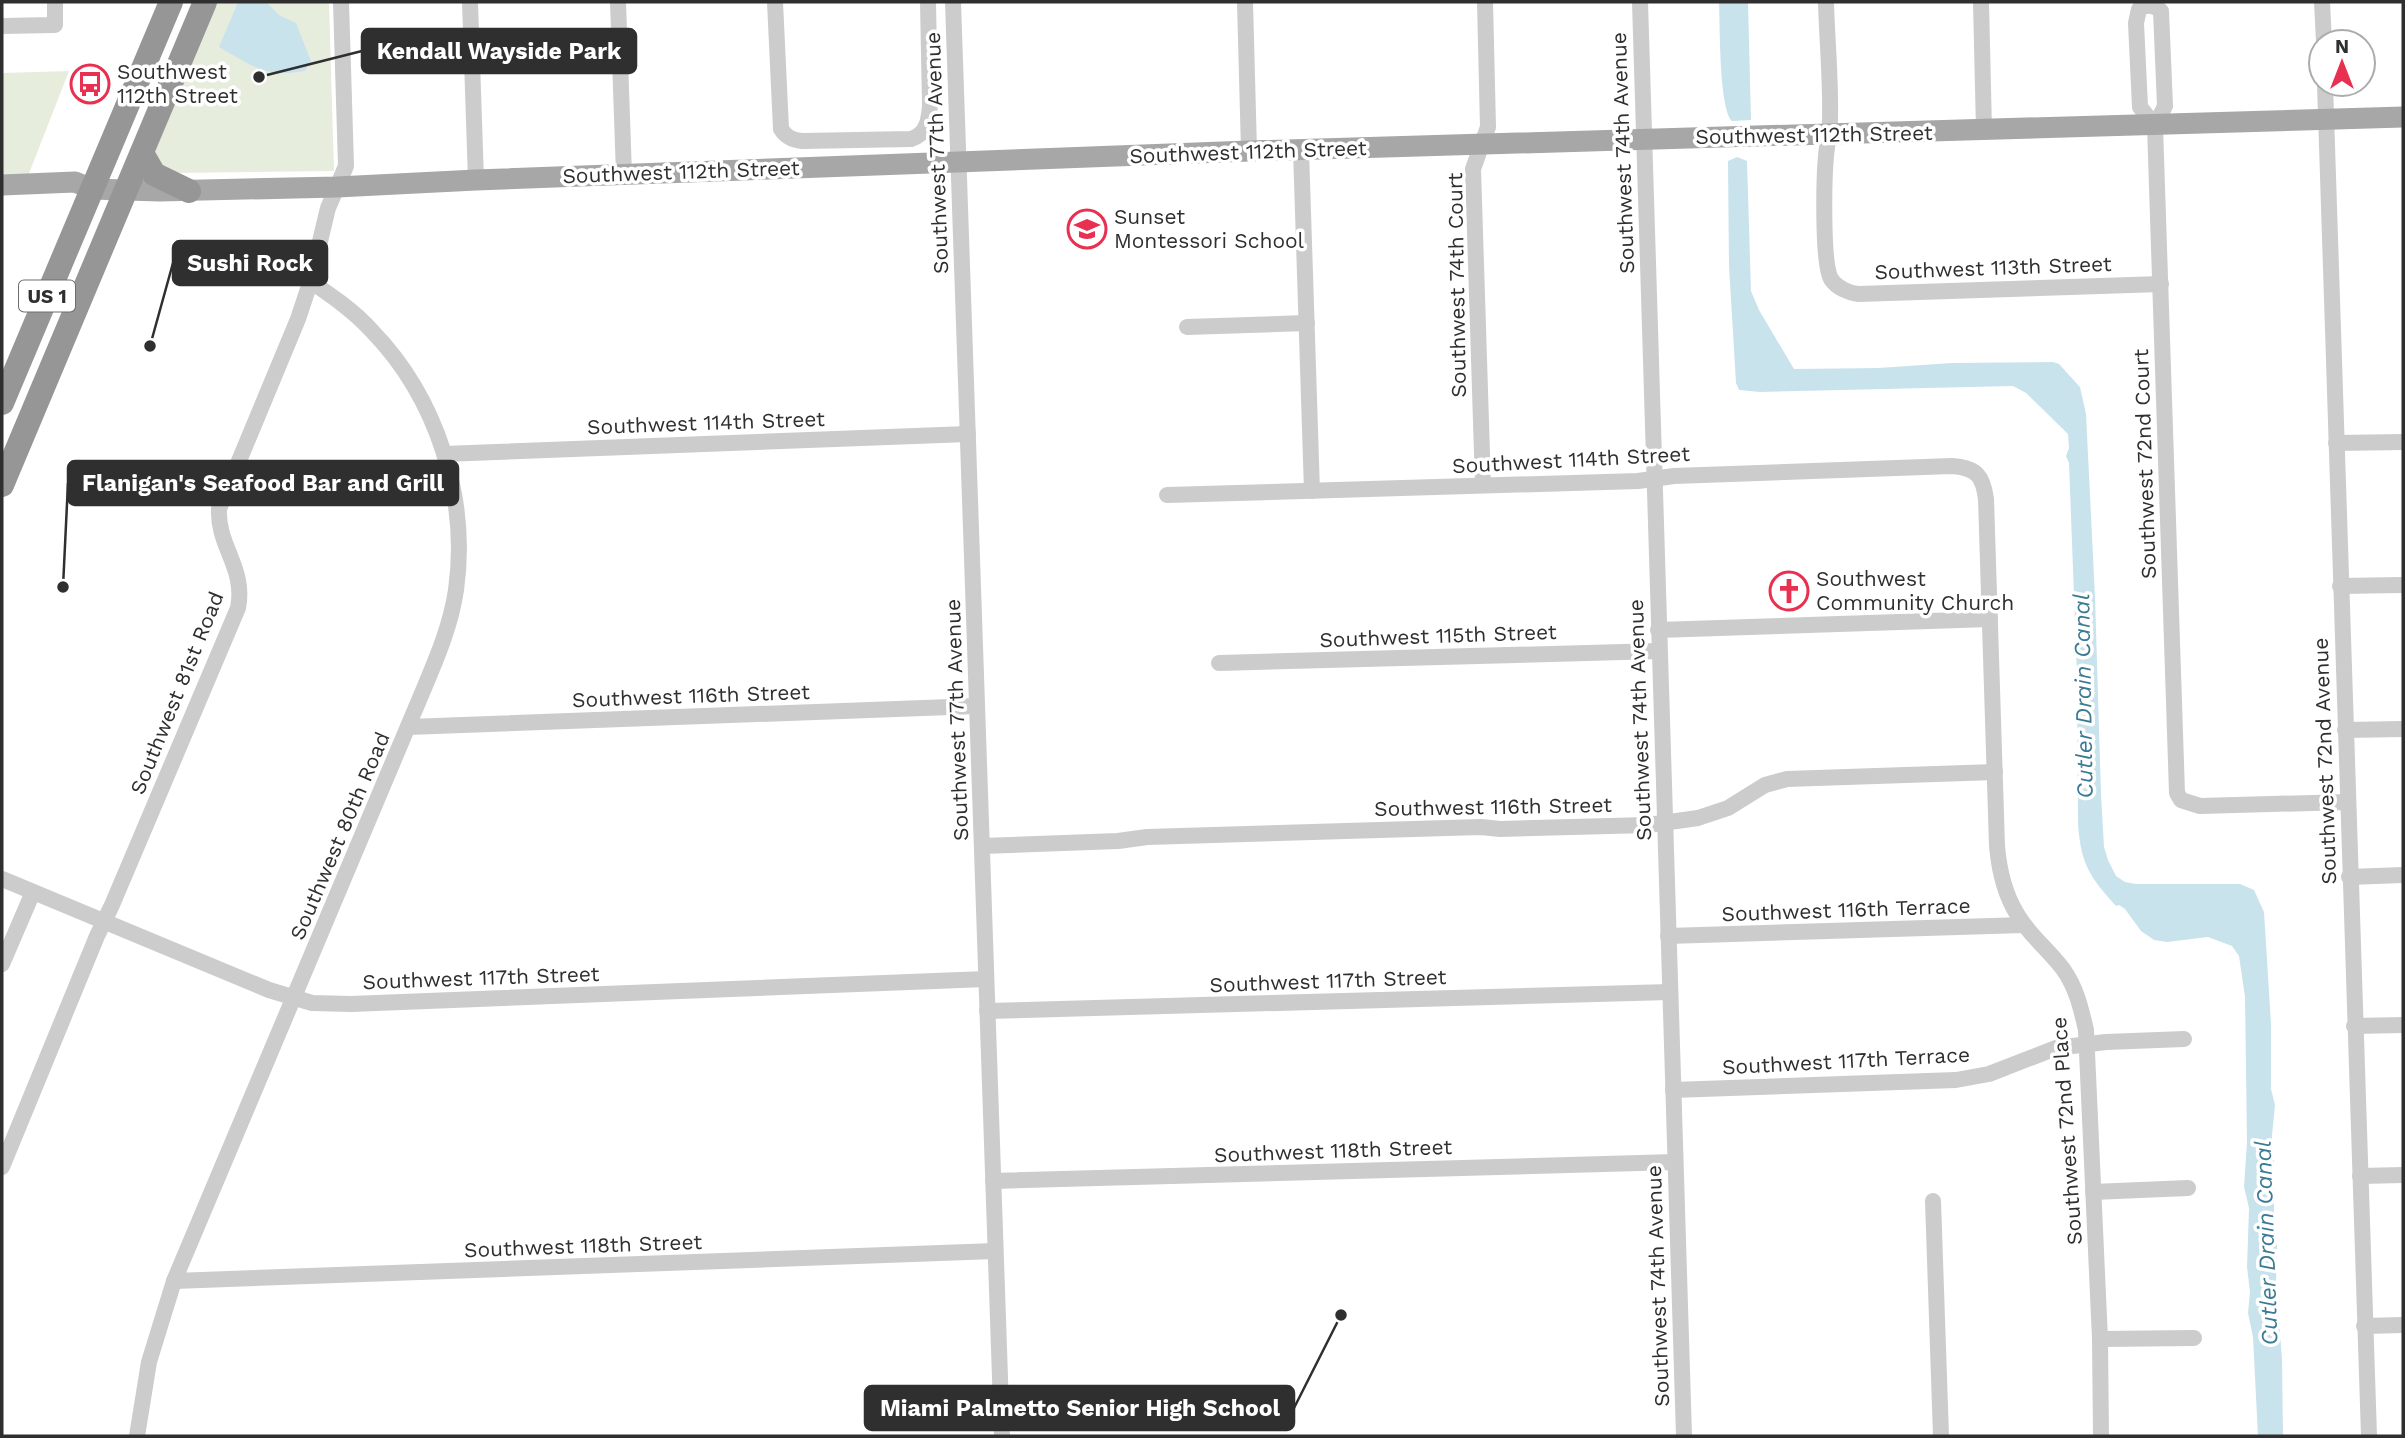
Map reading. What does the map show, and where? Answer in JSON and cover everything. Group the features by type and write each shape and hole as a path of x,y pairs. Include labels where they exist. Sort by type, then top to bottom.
{"highway":[{"name":"US 1","path":"2,403 171,2"},
{"name":"US 1","path":"2,485 205,2"},
{"path":"142,153 154,174 189,191"}],"main road":[{"name":"Southwest 112th Street","path":"2,186 75,182 92,189 125,191 337,187 1301,150 2403,117"},
{"name":"Southwest 112th Street","path":"2,199 69,197 92,189"}],"street":[{"path":"2,26 55,24 55,2"},
{"name":"Southwest 81st Road","path":"2,1167 238,608 241,589 220,526 219,509 298,319 328,208 346,166 341,2"},
{"path":"470,2 476,180"},
{"path":"618,2 624,174"},
{"path":"775,2 779,121 784,135 802,141 911,139 923,132 930,105 928,2"},
{"name":"Southwest 77th Avenue","path":"953,2 1002,1436"},
{"path":"1245,2 1249,152"},
{"name":"Southwest 74th Court","path":"1483,485 1474,169 1488,127 1485,2"},
{"name":"Southwest 74th Avenue","path":"1640,2 1684,1436"},
{"path":"1826,2 1829,135"},
{"path":"1981,2 1984,131"},
{"path":"2322,2 2323,28"},
{"name":"Southwest 72nd Court","path":"2155,126 2140,107 2136,23 2139,9 2151,5 2161,11 2163,25 2165,106 2155,126 2177,793 2181,800 2200,806 2348,802"},
{"name":"Southwest 72nd Avenue","path":"2326,98 2368,1436"},
{"name":"Southwest 113th Street","path":"1829,135 1826,158 1826,249 1831,279 1845,290 1858,294 2161,284"},
{"path":"1301,150 1312,491"},
{"name":"Southwest 80th Road","path":"138,1436 149,1362 174,1281 295,999 442,644 456,590 458,528 452,488 437,430 394,356 359,318 310,281"},
{"path":"1187,327 1307,323"},
{"name":"Southwest 114th Street","path":"444,454 968,434"},
{"path":"2336,443 2403,442"},
{"name":"Southwest 114th Street","path":"1167,495 1952,466 1970,468 1976,473"},
{"name":"Southwest 72nd Place","path":"1976,473 1982,480 1986,499 1997,846 2001,873 2012,905 2024,925 2059,964 2071,983 2081,1008 2087,1044 2101,1436"},
{"path":"2340,586 2403,585"},
{"path":"1658,629 1990,619"},
{"name":"Southwest 115th Street","path":"1219,663 1658,652"},
{"name":"Southwest 116th Street","path":"408,727 977,706"},
{"path":"2345,730 2403,729"},
{"name":"Southwest 116th Street","path":"982,846 1118,841 1147,837 1648,825 1713,815 1765,785 1787,779 1995,772"},
{"path":"2349,877 2403,875"},
{"name":"Southwest 117th Street","path":"2,879 295,999 312,1003 351,1004 986,979"},
{"path":"2,964 33,892"},
{"name":"Southwest 116th Terrace","path":"1668,936 2024,925"},
{"name":"Southwest 117th Street","path":"988,1012 1670,992"},
{"path":"2354,1026 2403,1025"},
{"name":"Southwest 117th Terrace","path":"1672,1090 1956,1080 1989,1074 2056,1048 2184,1039"},
{"name":"Southwest 118th Street","path":"993,1181 1675,1162"},
{"path":"2360,1176 2403,1175"},
{"path":"2093,1192 2188,1188"},
{"path":"1933,1201 1941,1436"},
{"name":"Southwest 118th Street","path":"174,1281 995,1251"},
{"path":"2364,1326 2403,1325"},
{"path":"2099,1339 2194,1338"}],"green space":[{"path":"217,2 329,2 334,171 173,173 162,168 155,152"},
{"path":"69,71 28,176 2,177 2,73"}],"water":[{"path":"238,2 266,2 279,15 296,23 311,61 305,71 280,73 260,69 219,47"},
{"path":"1719,2 1748,2 1751,120 1732,121 1728,113 1722,84"},
{"name":"Cutler Drain Canal","path":"1737,157 1747,161 1751,291 1759,310 1794,369 2053,362 2059,364 2080,387 2086,414 2101,794 2104,847 2108,860 2116,876 2125,882 2136,884 2240,884 2254,890 2264,912 2271,1024 2271,1089 2275,1105 2271,1146 2274,1155 2283,1436 2258,1436 2253,1337 2248,1313 2249,1208 2244,1187 2247,1142 2245,997 2239,956 2232,946 2208,937 2167,942 2154,940 2141,931 2125,909 2116,906 2099,886 2088,869 2081,849 2078,824 2077,675 2069,463 2066,456 2069,448 2068,434 2026,393 2013,386 1760,392 1739,390 1736,383 1729,266 1728,166 1728,161"}],"place":[{"name":"Kendall Wayside Park","path":"259,77"},
{"name":"Southwest 112th Street","path":"90,84"},
{"name":"Sunset Montessori School","path":"1087,229"},
{"name":"Sushi Rock","path":"150,346"},
{"name":"Flanigan's Seafood Bar and Grill","path":"63,587"},
{"name":"Southwest Community Church","path":"1789,591"},
{"name":"Miami Palmetto Senior High School","path":"1341,1315"}]}
